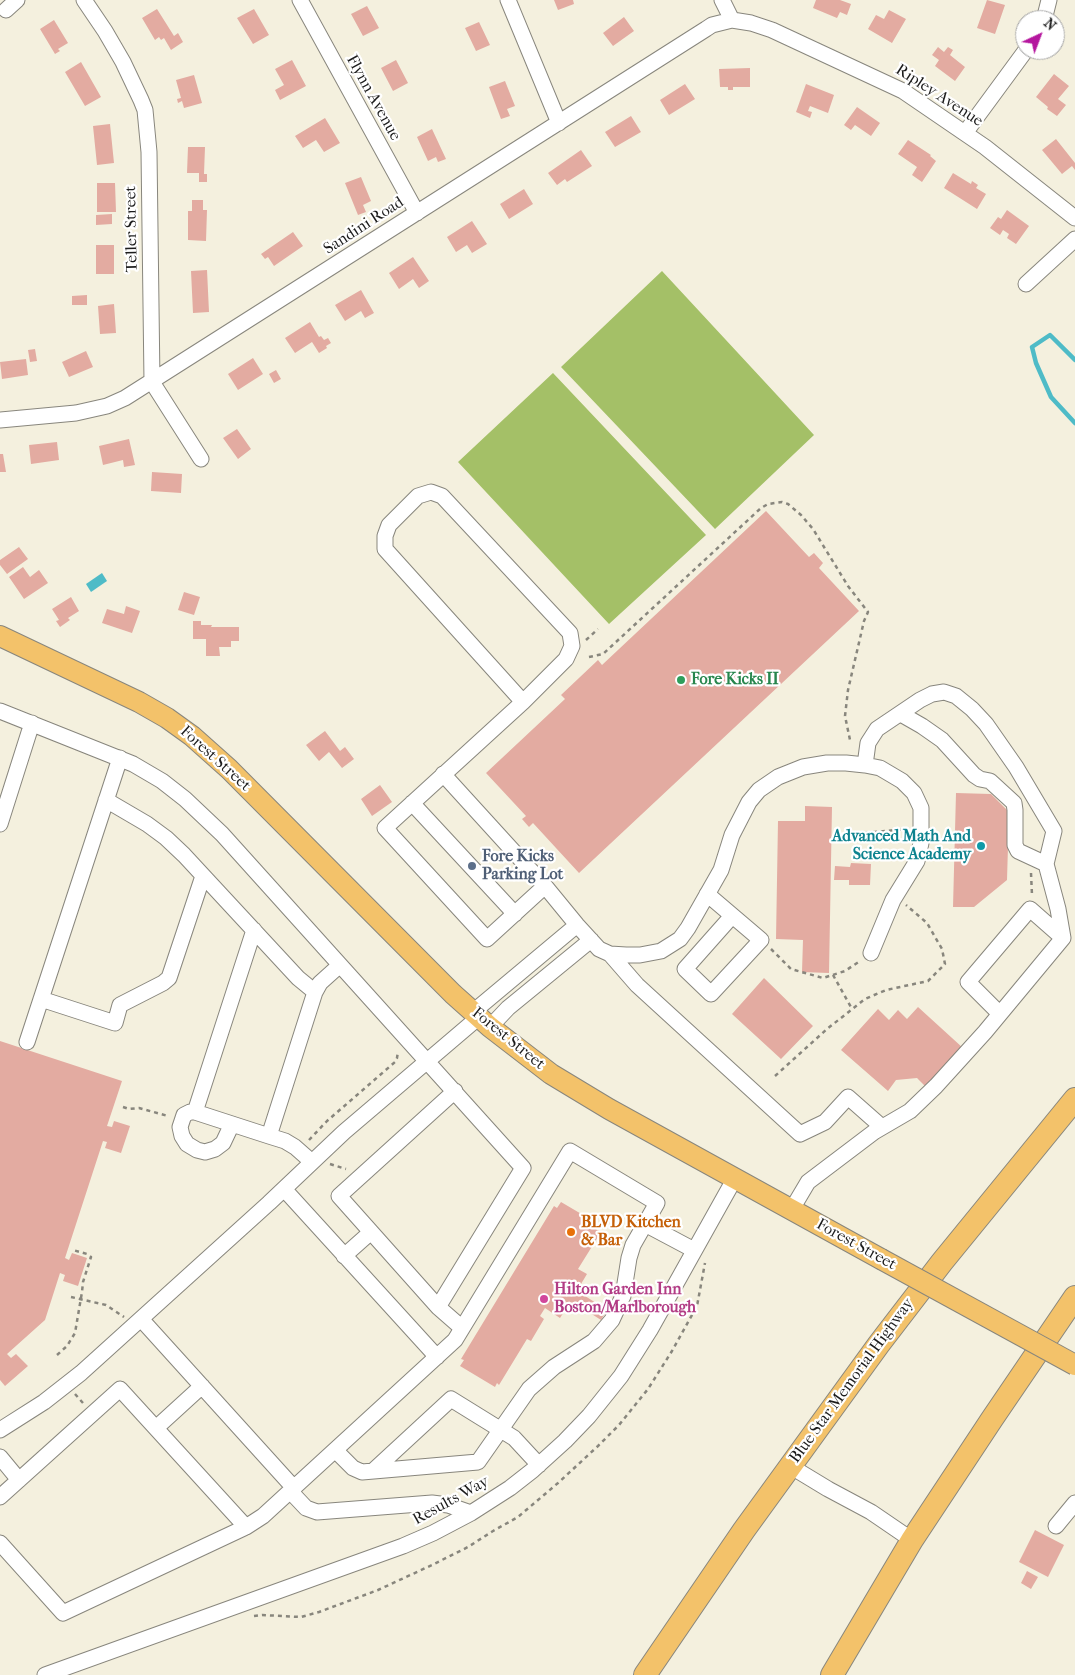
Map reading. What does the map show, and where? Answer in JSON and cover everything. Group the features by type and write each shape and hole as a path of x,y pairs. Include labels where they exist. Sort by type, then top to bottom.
{"highway":[{"name":"Blue Star Memorial Highway","path":"645,1675 705,1585 911,1302 1075,1099"},
{"path":"832,1675 912,1540 992,1418 1075,1297"}],"main road":[{"name":"Forest Street","path":"0,636 144,704 192,736 229,769 481,1019 538,1064 579,1092 1075,1365"}],"street":[{"name":"Teller Street","path":"84,0 123,62 144,110 149,152 152,382"},
{"name":"Flynn Avenue","path":"300,0 416,213"},
{"path":"508,0 559,122"},
{"path":"722,0 732,20"},
{"name":"Sandini Road","path":"0,420 67,414 97,409 125,398 706,29 732,20"},
{"name":"Ripley Avenue","path":"732,20 760,26 892,84 965,132 1075,218"},
{"path":"965,132 1019,60"},
{"path":"1026,284 1075,240"},
{"path":"152,382 201,459"},
{"path":"523,702 385,549 385,536 390,525 418,496 432,492 442,496 570,633 572,646 566,659 523,702 385,828 487,939 546,886"},
{"path":"792,1209 808,1182 882,1127 910,1111 936,1086 1000,1014 1063,938 1058,908 1046,864 1054,831 1016,767 986,724 972,709 956,696 944,692 926,697 877,729 868,743 865,765"},
{"path":"0,711 120,758 158,778 200,812 428,1061 523,1168 438,1307"},
{"path":"901,714 942,740 974,775 980,779 990,781 1014,803 1015,845 1018,851 1046,864"},
{"path":"0,824 32,723"},
{"path":"27,1042 120,758"},
{"path":"443,774 546,886 599,949 610,954 640,955 663,950 680,939 688,928 721,870 732,835 749,802 759,790 778,777 803,767 827,763 865,765 880,768 902,781 914,793 921,808 922,843 917,861 893,900 872,953"},
{"path":"106,800 160,833 203,876 298,978 315,992"},
{"path":"412,803 515,914"},
{"path":"41,999 114,1022 120,1005 164,983 169,978 203,876"},
{"path":"707,894 761,940 711,994 685,969 732,916"},
{"path":"1000,1014 968,982 1030,909 1063,938"},
{"path":"195,1112 254,930"},
{"path":"0,1430 68,1384 134,1319 284,1189 318,1162 359,1119 584,932"},
{"path":"481,1019 508,1008 584,932"},
{"path":"610,954 637,985 800,1134 825,1122 848,1097 882,1127"},
{"path":"269,1136 315,992 320,983 340,965"},
{"path":"455,1091 339,1196 438,1307 462,1328"},
{"path":"232,1124 227,1137 221,1145 208,1151 197,1150 185,1142 180,1126 184,1115 195,1112 232,1124 269,1136 291,1144 318,1162"},
{"path":"0,1543 63,1613 246,1527 259,1520 335,1450 437,1357 455,1340 570,1151 657,1203 631,1252 623,1296 612,1320 594,1341 554,1367 534,1384 519,1401 502,1430 478,1462 362,1472 356,1470 335,1450"},
{"name":"Results Way","path":"45,1675 403,1546 433,1533 510,1488 539,1465 582,1424 621,1376 650,1330 735,1178"},
{"path":"284,1189 437,1357"},
{"path":"645,1224 694,1250"},
{"path":"344,1256 371,1232"},
{"path":"134,1319 202,1386 306,1508 317,1512 432,1503 448,1505 471,1512"},
{"path":"156,1428 202,1386"},
{"path":"0,1497 120,1389 246,1527"},
{"path":"373,1471 451,1400 519,1442 539,1465"},
{"path":"0,1457 19,1480"},
{"path":"790,1466 871,1512 912,1540"},
{"path":"1056,1526 1075,1503"}],"path":[{"path":"589,658 603,654 756,512 768,504 782,502 801,516 813,529 848,586 868,612 864,621 848,690 845,716 850,740"},
{"path":"586,640 598,629"},
{"path":"866,833 922,828"},
{"path":"1023,853 1031,876 1030,909"},
{"path":"775,1076 827,1029 865,999 886,990 928,981 945,964 942,949 927,924 909,906 893,900"},
{"path":"761,940 782,958 790,969 823,978 845,971 872,953"},
{"path":"833,975 852,1010"},
{"path":"308,1140 327,1120 395,1062 398,1048"},
{"path":"123,1107 130,1109 139,1108 170,1116"},
{"path":"318,1162 354,1172 359,1178"},
{"path":"58,1355 67,1346 75,1333 83,1282 91,1257 73,1250"},
{"path":"71,1297 106,1305 134,1319"},
{"path":"72,1390 86,1406"}],"green space":[{"path":"662,271 814,435 715,529 561,367"},
{"path":"553,373 706,535 609,624 458,462"}],"water":[{"path":"102,573 107,581 91,592 86,584"}],"building":[{"path":"554,0 573,0 574,4 558,10"},
{"path":"816,0 840,0 851,4 847,15 840,12 837,18 813,8"},
{"path":"987,0 1005,5 995,34 977,28"},
{"path":"367,6 379,28 363,36 351,14"},
{"path":"157,9 174,36 178,33 183,42 171,50 164,38 161,40 159,37 155,40 142,18"},
{"path":"254,9 269,35 253,44 237,18"},
{"path":"889,10 906,19 892,43 868,29 876,15 884,19"},
{"path":"624,17 634,31 613,46 603,33"},
{"path":"54,20 68,43 58,49 60,51 55,54 40,29"},
{"path":"479,22 490,45 476,51 465,28"},
{"path":"938,47 944,52 948,47 953,50 950,55 965,67 955,81 935,66 939,60 932,55"},
{"path":"292,60 306,86 280,100 275,90 284,85 275,69"},
{"path":"396,60 408,83 393,91 381,68"},
{"path":"81,62 101,97 85,106 65,72"},
{"path":"750,68 750,87 733,87 733,90 728,90 728,87 720,87 719,69"},
{"path":"1054,74 1069,86 1058,99 1066,105 1057,116 1047,109 1048,107 1036,97"},
{"path":"194,75 202,103 184,108 182,101 178,103 177,99 181,98 176,80"},
{"path":"505,81 515,106 507,109 510,116 501,119 489,87"},
{"path":"685,84 695,99 669,115 660,100"},
{"path":"806,84 834,95 828,113 810,106 808,111 812,112 810,118 796,112"},
{"path":"857,107 880,123 871,136 855,125 851,130 844,125"},
{"path":"631,116 641,132 615,147 605,132"},
{"path":"325,118 340,143 324,152 316,140 303,148 295,136"},
{"path":"110,124 114,163 97,165 93,126"},
{"path":"432,129 446,159 438,162 436,157 428,161 417,137"},
{"path":"1056,139 1075,163 1075,170 1072,166 1062,174 1042,150"},
{"path":"908,140 931,155 936,161 922,182 912,175 917,167 898,154"},
{"path":"188,147 205,147 204,174 207,174 207,182 199,182 199,173 187,173"},
{"path":"581,150 592,166 567,182 565,179 557,185 548,173"},
{"path":"953,173 971,184 972,181 978,185 976,188 986,194 977,209 944,188"},
{"path":"361,177 371,201 363,205 366,212 358,215 345,183"},
{"path":"97,183 115,183 116,212 97,212"},
{"path":"524,189 533,204 509,219 500,204"},
{"path":"192,200 203,200 203,210 207,210 206,241 188,240 188,211 192,211"},
{"path":"1007,210 1029,226 1016,244 1007,238 1009,234 1003,230 1000,235 990,228 998,217 1001,219"},
{"path":"112,214 112,224 96,225 96,215"},
{"path":"472,221 487,244 472,253 467,245 456,252 447,237"},
{"path":"293,232 303,246 274,266 268,257 265,259 261,254"},
{"path":"96,245 114,245 114,274 96,274"},
{"path":"413,257 429,281 419,288 413,279 399,289 389,273"},
{"path":"207,270 209,312 193,313 191,271"},
{"path":"361,290 374,313 365,318 361,311 345,321 335,305"},
{"path":"87,295 87,305 72,305 72,296"},
{"path":"114,304 116,333 100,334 98,306"},
{"path":"310,322 319,337 321,336 324,340 328,338 331,343 319,353 312,342 295,353 285,338"},
{"path":"35,349 37,361 30,362 28,350"},
{"path":"86,351 93,367 69,377 62,362"},
{"path":"253,358 263,374 238,390 228,374"},
{"path":"26,359 28,375 2,379 0,362"},
{"path":"276,370 281,379 274,383 269,374"},
{"path":"237,429 251,449 238,459 223,438"},
{"path":"129,439 135,465 124,467 123,460 103,465 99,446"},
{"path":"57,442 59,460 31,464 29,445"},
{"path":"0,454 3,454 6,472 0,472"},
{"path":"152,472 182,474 181,493 151,491"},
{"name":"Fore Kicks II","path":"766,511 809,557 814,553 823,563 819,568 859,611 579,873 533,823 529,827 522,819 526,816 486,773 565,699 561,695 598,660 602,665"},
{"path":"19,547 28,559 7,574 0,565 0,560"},
{"path":"23,567 30,577 39,570 48,583 24,599 9,577"},
{"path":"184,592 200,597 194,615 178,610"},
{"path":"71,597 79,611 68,618 70,620 60,627 56,621 59,620 52,609"},
{"path":"126,606 140,611 132,633 102,623 107,609 124,614"},
{"path":"193,621 201,621 201,625 212,625 211,627 239,627 239,641 231,641 231,647 219,647 220,656 206,656 206,639 193,639"},
{"path":"325,731 340,751 345,747 354,759 342,768 329,752 319,761 306,745"},
{"path":"380,785 392,802 372,816 361,799"},
{"name":"Advanced Math And Science Academy","path":"956,793 991,794 1009,812 1007,880 974,907 953,907"},
{"path":"805,806 832,807 829,973 802,972 803,940 776,939 778,821 805,821"},
{"name":"Advanced Math And Science Academy","path":"851,863 871,864 870,885 849,885 849,880 834,880 835,866 850,867"},
{"path":"764,978 813,1026 781,1059 732,1014"},
{"path":"918,1007 963,1048 926,1087 917,1078 896,1080 888,1091 841,1050 878,1009 889,1020 898,1010 907,1019"},
{"path":"0,1041 122,1081 107,1126 112,1127 114,1121 130,1126 121,1153 105,1148 107,1142 103,1141 65,1258 69,1260 72,1253 87,1258 78,1286 63,1281 65,1275 60,1273 45,1320 7,1354 11,1358 16,1354 28,1366 5,1386 0,1380"},
{"name":"Hilton Garden Inn Boston/Marlborough","path":"561,1202 595,1222 592,1227 601,1232 578,1269 587,1274 581,1284 586,1288 582,1294 607,1310 601,1320 576,1304 572,1311 567,1307 560,1318 545,1308 540,1316 544,1319 531,1341 527,1339 499,1385 497,1383 495,1387 460,1366 464,1360 461,1359 554,1206 557,1208"},
{"path":"1035,1530 1064,1545 1048,1577 1019,1562"},
{"path":"1027,1571 1038,1577 1031,1589 1021,1583"}],"waterway":[{"path":"1075,360 1050,335 1032,347 1036,363 1051,397 1075,423"}],"place":[{"name":"Fore Kicks II","path":"681,680"},
{"name":"Advanced Math And Science Academy","path":"981,846"},
{"name":"Fore Kicks Parking Lot","path":"472,866"},
{"name":"BLVD Kitchen & Bar","path":"571,1232"},
{"name":"Hilton Garden Inn Boston/Marlborough","path":"544,1299"}]}
